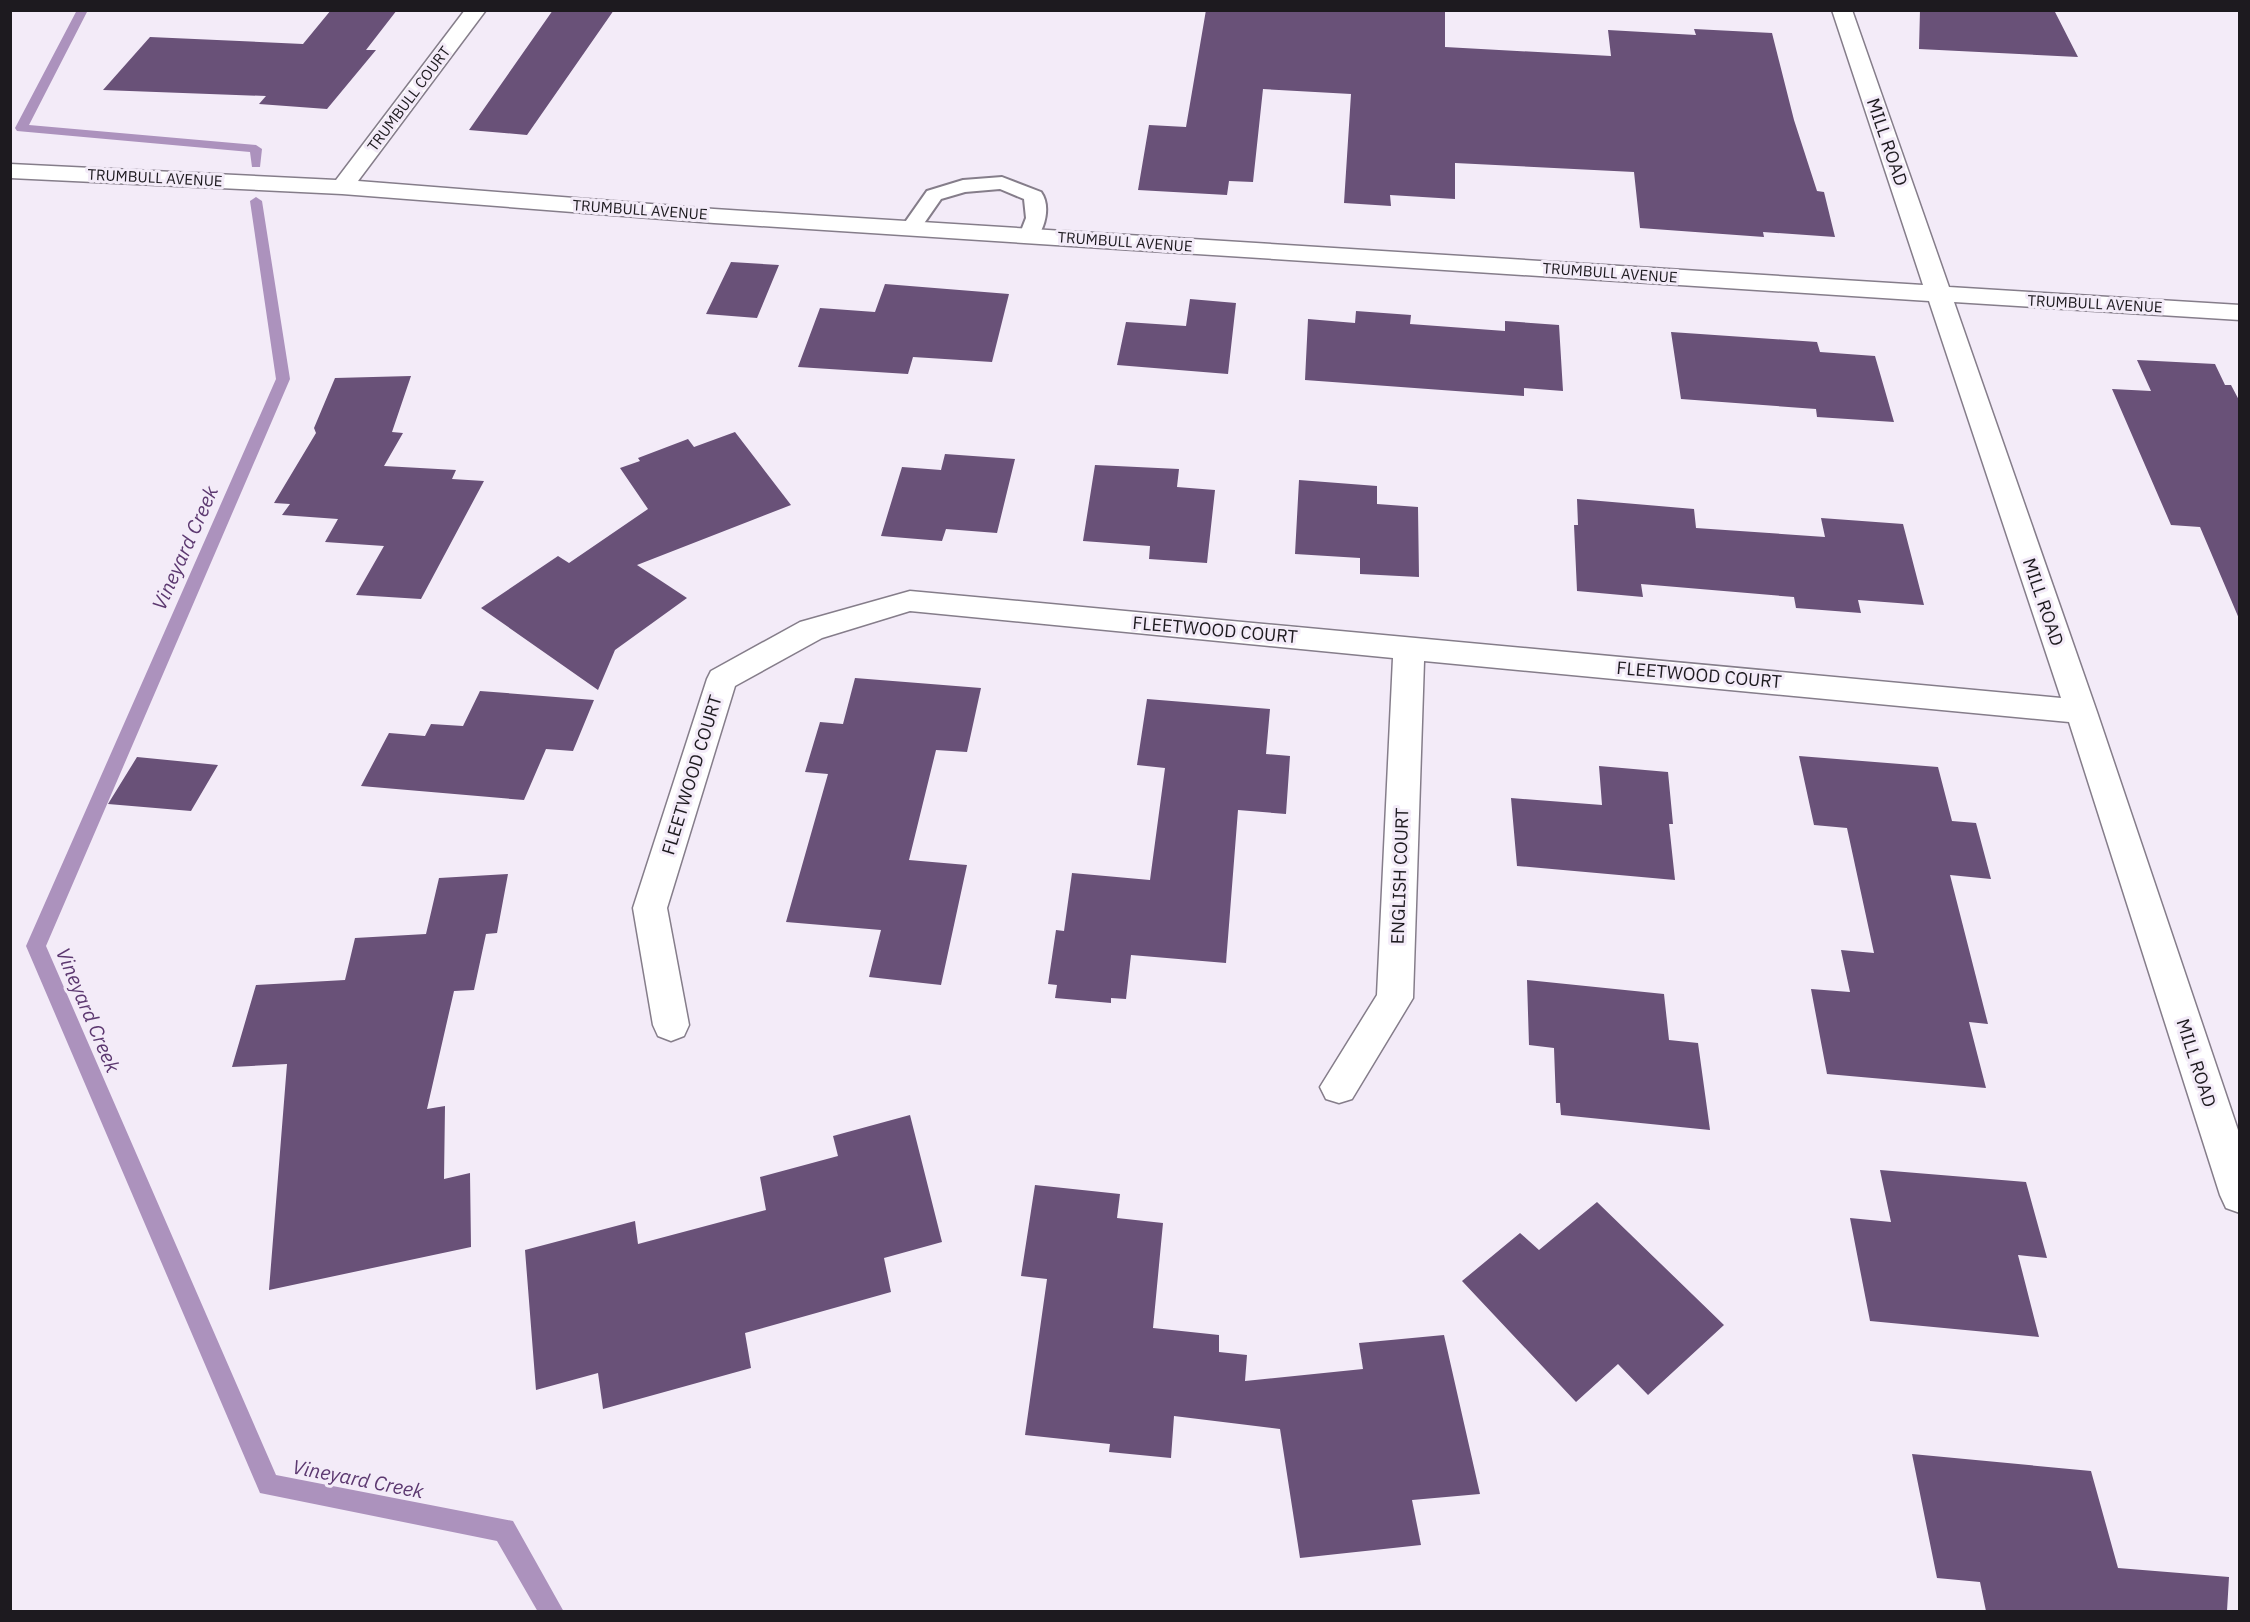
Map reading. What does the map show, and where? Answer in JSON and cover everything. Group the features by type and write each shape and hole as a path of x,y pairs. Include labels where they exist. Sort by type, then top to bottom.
{"street":[{"name":"TRUMBULL COURT","path":"342,187 476,10"},
{"name":"MILL ROAD","path":"1842,10 2081,712 2240,1195"},
{"name":"TRUMBULL AVENUE","path":"10,171 342,187 1029,236 2240,313"},
{"name":"FLEETWOOD COURT","path":"672,1025 650,908 722,679 811,630 910,601 2081,712"},
{"name":"ENGLISH COURT","path":"1340,1087 1395,998 1409,648"}],"lane":[{"path":"911,228 934,195 963,186 1002,183 1034,196 1036,218 1029,236"}],"building":[{"path":"331,10 397,10 366,50 376,50 327,109 259,104 266,96 103,90 150,37 303,44"},
{"path":"553,10 614,10 527,135 469,130"},
{"path":"1206,10 1445,10 1445,47 1611,56 1608,30 1696,35 1694,29 1772,33 1794,120 1817,191 1824,192 1835,237 1763,232 1764,237 1640,228 1634,172 1455,163 1455,199 1390,195 1391,206 1344,203 1351,94 1263,89 1253,182 1229,181 1227,195 1138,190 1149,125 1186,127"},
{"path":"1920,10 2054,10 2078,57 1919,49"},
{"path":"731,262 779,265 757,318 706,314"},
{"path":"885,284 1009,294 992,362 913,357 908,374 798,367 820,308 875,312"},
{"path":"1190,299 1236,303 1228,374 1117,365 1126,322 1186,326"},
{"path":"1356,311 1411,315 1410,324 1505,331 1505,321 1559,325 1563,391 1524,388 1524,396 1305,380 1308,319 1355,323"},
{"path":"1671,332 1817,342 1820,352 1875,356 1894,422 1817,417 1816,409 1681,399"},
{"path":"2137,360 2215,364 2225,385 2231,385 2240,402 2240,621 2200,527 2171,525 2112,389 2151,391"},
{"path":"411,376 392,432 403,433 384,466 456,470 452,479 484,481 421,599 356,595 384,546 325,542 338,519 282,515 290,504 274,503 316,433 314,428 335,378"},
{"path":"735,432 791,505 637,565 687,598 615,650 598,690 481,608 558,556 569,563 648,509 620,468 640,461 638,458 688,439 694,447"},
{"path":"945,454 1015,459 997,533 946,529 942,541 881,536 902,467 941,470"},
{"path":"1095,465 1179,469 1177,487 1215,490 1207,563 1149,559 1150,546 1083,541"},
{"path":"1299,480 1377,486 1377,504 1418,507 1419,577 1360,574 1360,558 1295,554"},
{"path":"1577,499 1694,509 1696,528 1825,537 1821,518 1903,524 1924,605 1858,600 1861,613 1796,608 1794,597 1641,584 1643,597 1577,591 1574,525 1578,525"},
{"path":"855,678 981,688 967,752 936,750 909,860 967,865 941,985 869,977 881,930 786,922 828,774 805,772 820,722 843,724"},
{"path":"480,691 594,700 573,751 546,749 524,800 361,786 389,733 425,736 431,724 463,726"},
{"path":"1147,699 1270,709 1266,754 1290,756 1286,814 1238,810 1226,963 1131,955 1126,999 1111,998 1111,1003 1055,998 1057,985 1048,984 1056,930 1064,931 1072,873 1150,880 1165,768 1137,765"},
{"path":"1799,756 1938,767 1952,821 1976,823 1991,879 1950,875 1988,1024 1969,1022 1986,1088 1827,1074 1811,989 1850,992 1841,950 1874,953 1847,828 1814,825"},
{"path":"137,757 218,765 191,811 108,804"},
{"path":"1599,766 1668,772 1673,824 1669,824 1675,880 1517,866 1511,798 1602,805"},
{"path":"508,874 497,933 486,934 474,990 454,991 427,1109 445,1106 444,1179 470,1173 471,1247 269,1290 287,1064 232,1067 256,985 345,980 355,938 426,934 439,878"},
{"path":"1527,980 1664,994 1669,1040 1698,1043 1710,1130 1561,1115 1560,1103 1556,1103 1554,1048 1529,1045"},
{"path":"910,1115 942,1242 884,1258 891,1292 745,1333 751,1368 603,1409 598,1373 536,1390 525,1250 635,1221 638,1244 766,1210 760,1177 838,1156 833,1136"},
{"path":"1880,1170 2026,1182 2047,1258 2018,1255 2039,1337 1870,1321 1850,1218 1891,1222"},
{"path":"1035,1185 1120,1194 1117,1218 1163,1223 1153,1328 1219,1335 1219,1352 1247,1355 1245,1381 1363,1369 1359,1343 1444,1335 1480,1494 1412,1500 1421,1545 1300,1558 1280,1429 1174,1416 1171,1458 1109,1452 1110,1444 1025,1435 1047,1279 1021,1276"},
{"path":"1597,1202 1724,1325 1648,1395 1618,1364 1576,1402 1462,1281 1520,1233 1539,1250"},
{"path":"1912,1454 2091,1471 2118,1568 2229,1577 2227,1611 1986,1611 1980,1582 1937,1578"}],"waterway":[{"name":"Vineyard Creek","path":"83,10 21,128 256,149 256,164"},
{"name":"Vineyard Creek","path":"256,201 283,379 36,946 268,1485 504,1530 552,1612"}]}
